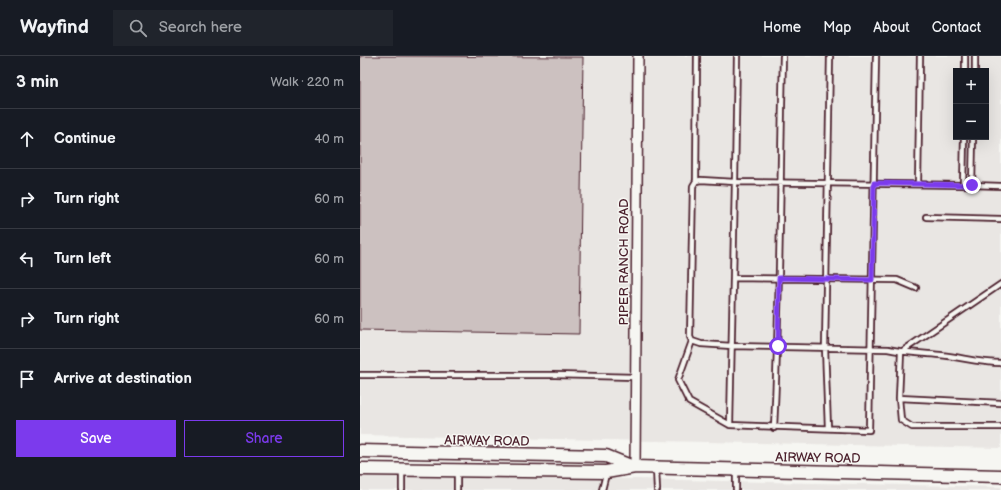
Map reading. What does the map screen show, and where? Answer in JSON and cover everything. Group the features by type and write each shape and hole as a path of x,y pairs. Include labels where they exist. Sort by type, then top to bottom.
{"street":[{"name":"PIPER RANCH ROAD","path":"634,467 638,56"},
{"name":"AIRWAY ROAD","path":"360,451 606,456 634,467"},
{"name":"AIRWAY ROAD","path":"360,469 606,472 634,467 1001,476"}],"lane":[{"path":"697,56 696,181 693,186 690,337 692,341 678,380 689,402 730,425 774,428 869,430 876,56"},
{"path":"730,425 736,56"},
{"path":"774,428 778,346 783,56"},
{"path":"828,428 825,347 830,56"},
{"path":"918,184 920,56"},
{"path":"965,56 965,68"},
{"path":"975,56 975,68"},
{"path":"963,185 964,140"},
{"path":"972,185 973,140"},
{"path":"696,181 1001,186"},
{"path":"926,217 1001,219"},
{"path":"733,278 897,280 916,288"},
{"path":"901,352 1001,284"},
{"path":"692,341 700,344 732,346 888,349 901,352 941,355 988,363 1001,363"},
{"path":"901,352 899,398 901,420 912,426 1001,427"},
{"path":"360,375 555,375 635,378"},
{"path":"899,398 1001,403"},
{"path":"656,468 657,490"},
{"path":"402,470 402,490"},
{"path":"736,470 736,490"},
{"path":"457,471 458,490"},
{"path":"602,490 606,472"}],"shaded area":[{"path":"360,56 1001,56 1001,448 360,435"},
{"path":"360,473 1001,487 1001,490 360,490"}],"building":[{"path":"360,56 583,57 579,334 360,330"}],"route":[{"path":"778,346 779,278 872,280 874,183 972,185"}]}
